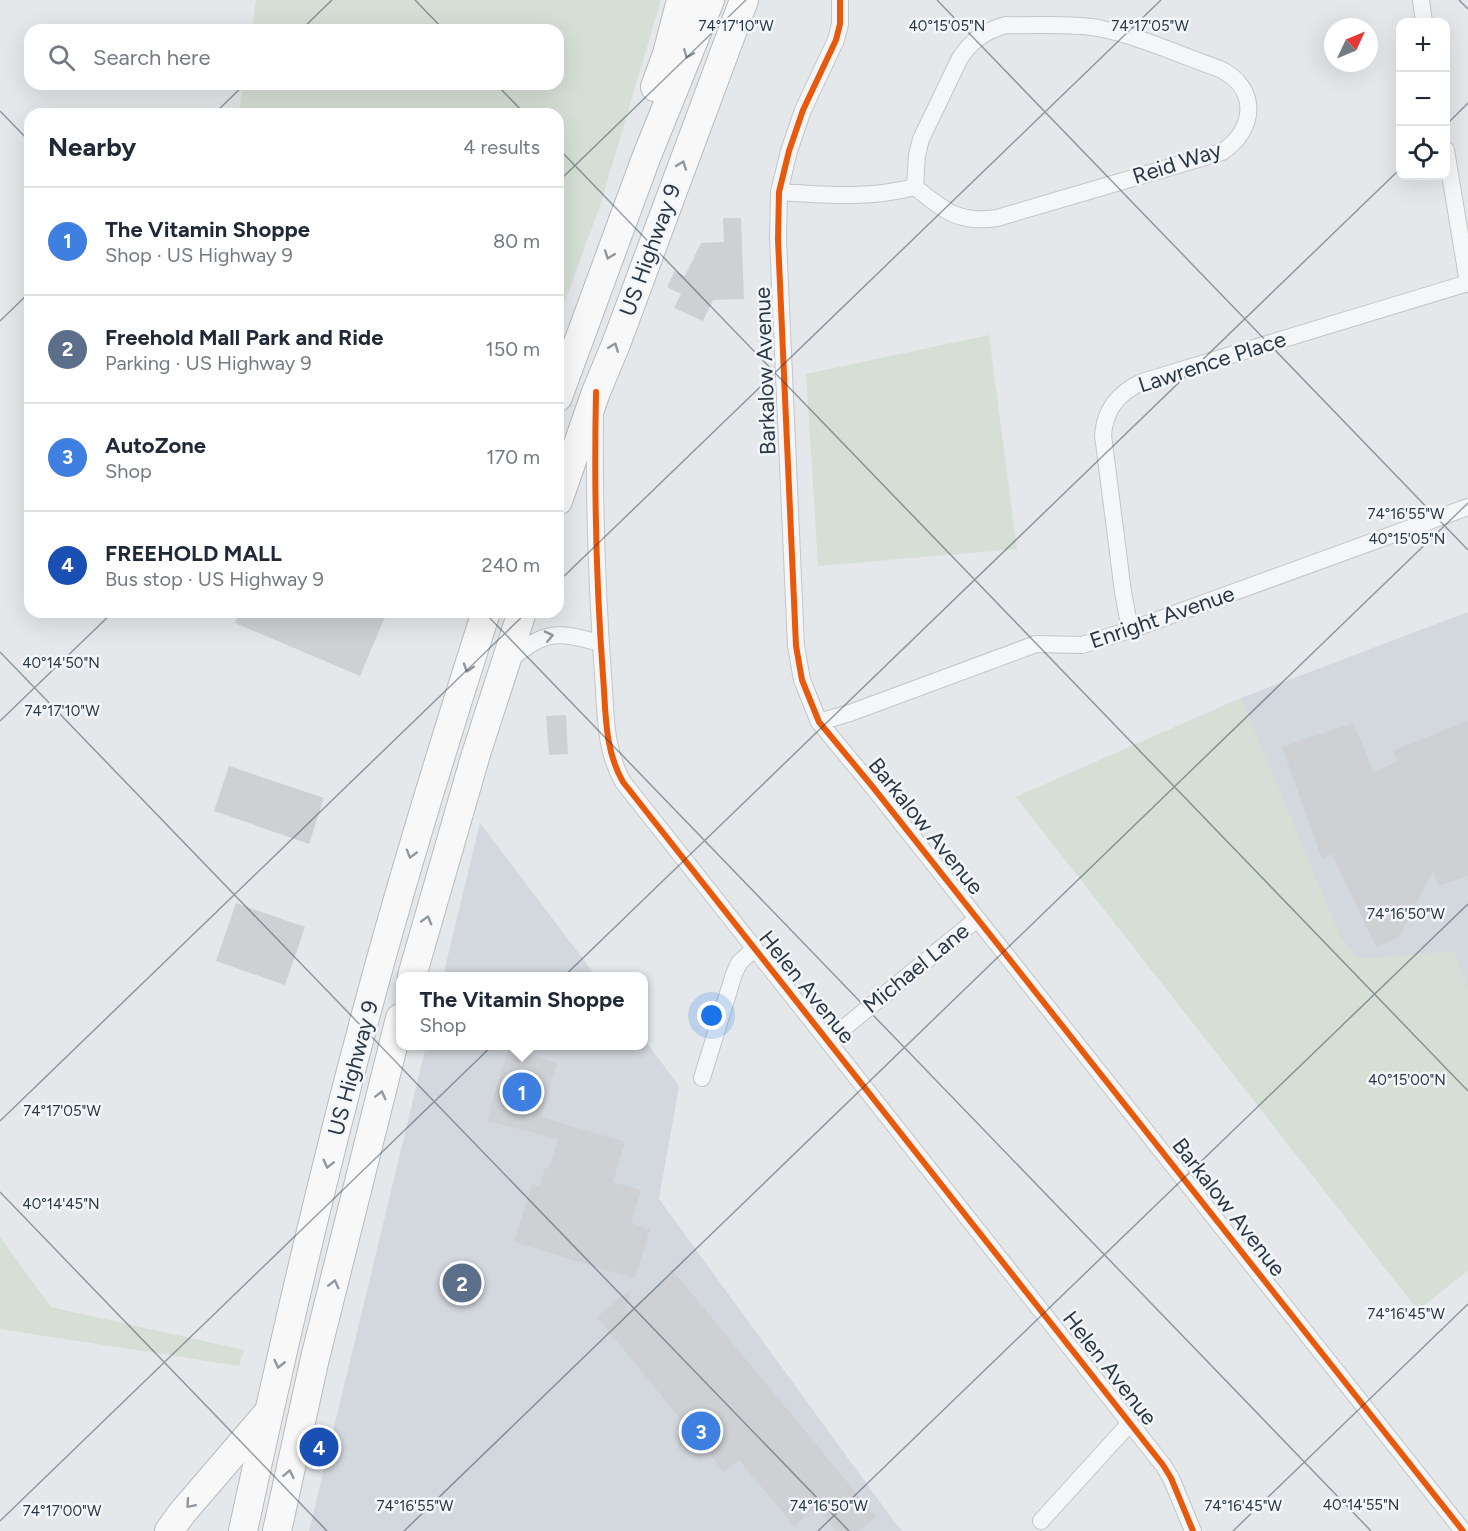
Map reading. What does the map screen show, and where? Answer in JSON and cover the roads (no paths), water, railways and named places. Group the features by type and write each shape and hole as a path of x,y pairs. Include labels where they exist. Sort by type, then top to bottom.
{"highway":[{"path":"620,225 632,153 667,54 681,0"},
{"name":"US Highway 9","path":"564,380 620,225 710,0"},
{"name":"US Highway 9","path":"564,484 596,392 748,2"},
{"name":"US Highway 9","path":"243,1531 290,1316 361,1033 426,805 484,618"},
{"path":"413,972 473,765 520,618"},
{"name":"US Highway 9","path":"277,1531 315,1358 396,1034"},
{"path":"169,1531 268,1412"}],"street":[{"name":"Barkalow Avenue","path":"840,0 840,24 836,40 803,110 789,151 780,192 778,240 796,646 802,680 819,722 1463,1531"},
{"path":"1420,0 1423,18"},
{"name":"Reid Way","path":"1006,26 1074,26 1116,32 1228,73 1239,82 1247,100 1247,123 1241,136 1221,152 997,218 972,220 949,213 915,187 917,156 921,139 960,58 968,46 980,35 993,29 1006,26"},
{"path":"1450,174 1468,283"},
{"path":"780,192 865,196 915,187"},
{"name":"Lawrence Place","path":"1130,630 1103,435 1110,408 1118,397 1129,388 1142,382 1468,283"},
{"name":"Helen Avenue","path":"596,392 594,465 600,643 608,737 616,770 754,949 1130,1423 1167,1472 1192,1531"},
{"name":"Enright Avenue","path":"819,722 850,713 1036,644 1082,645 1130,630 1468,507"},
{"path":"506,663 525,647 546,636 571,635 600,643"},
{"name":"Michael Lane","path":"828,1041 977,919"},
{"path":"702,1078 734,974 739,963 754,949"},
{"path":"1041,1521 1130,1423"}],"place":[{"name":"The Vitamin Shoppe","path":"522,1092"},
{"name":"Freehold Mall Park and Ride","path":"462,1283"},
{"name":"AutoZone","path":"701,1431"},
{"name":"FREEHOLD MALL","path":"319,1447"}]}
